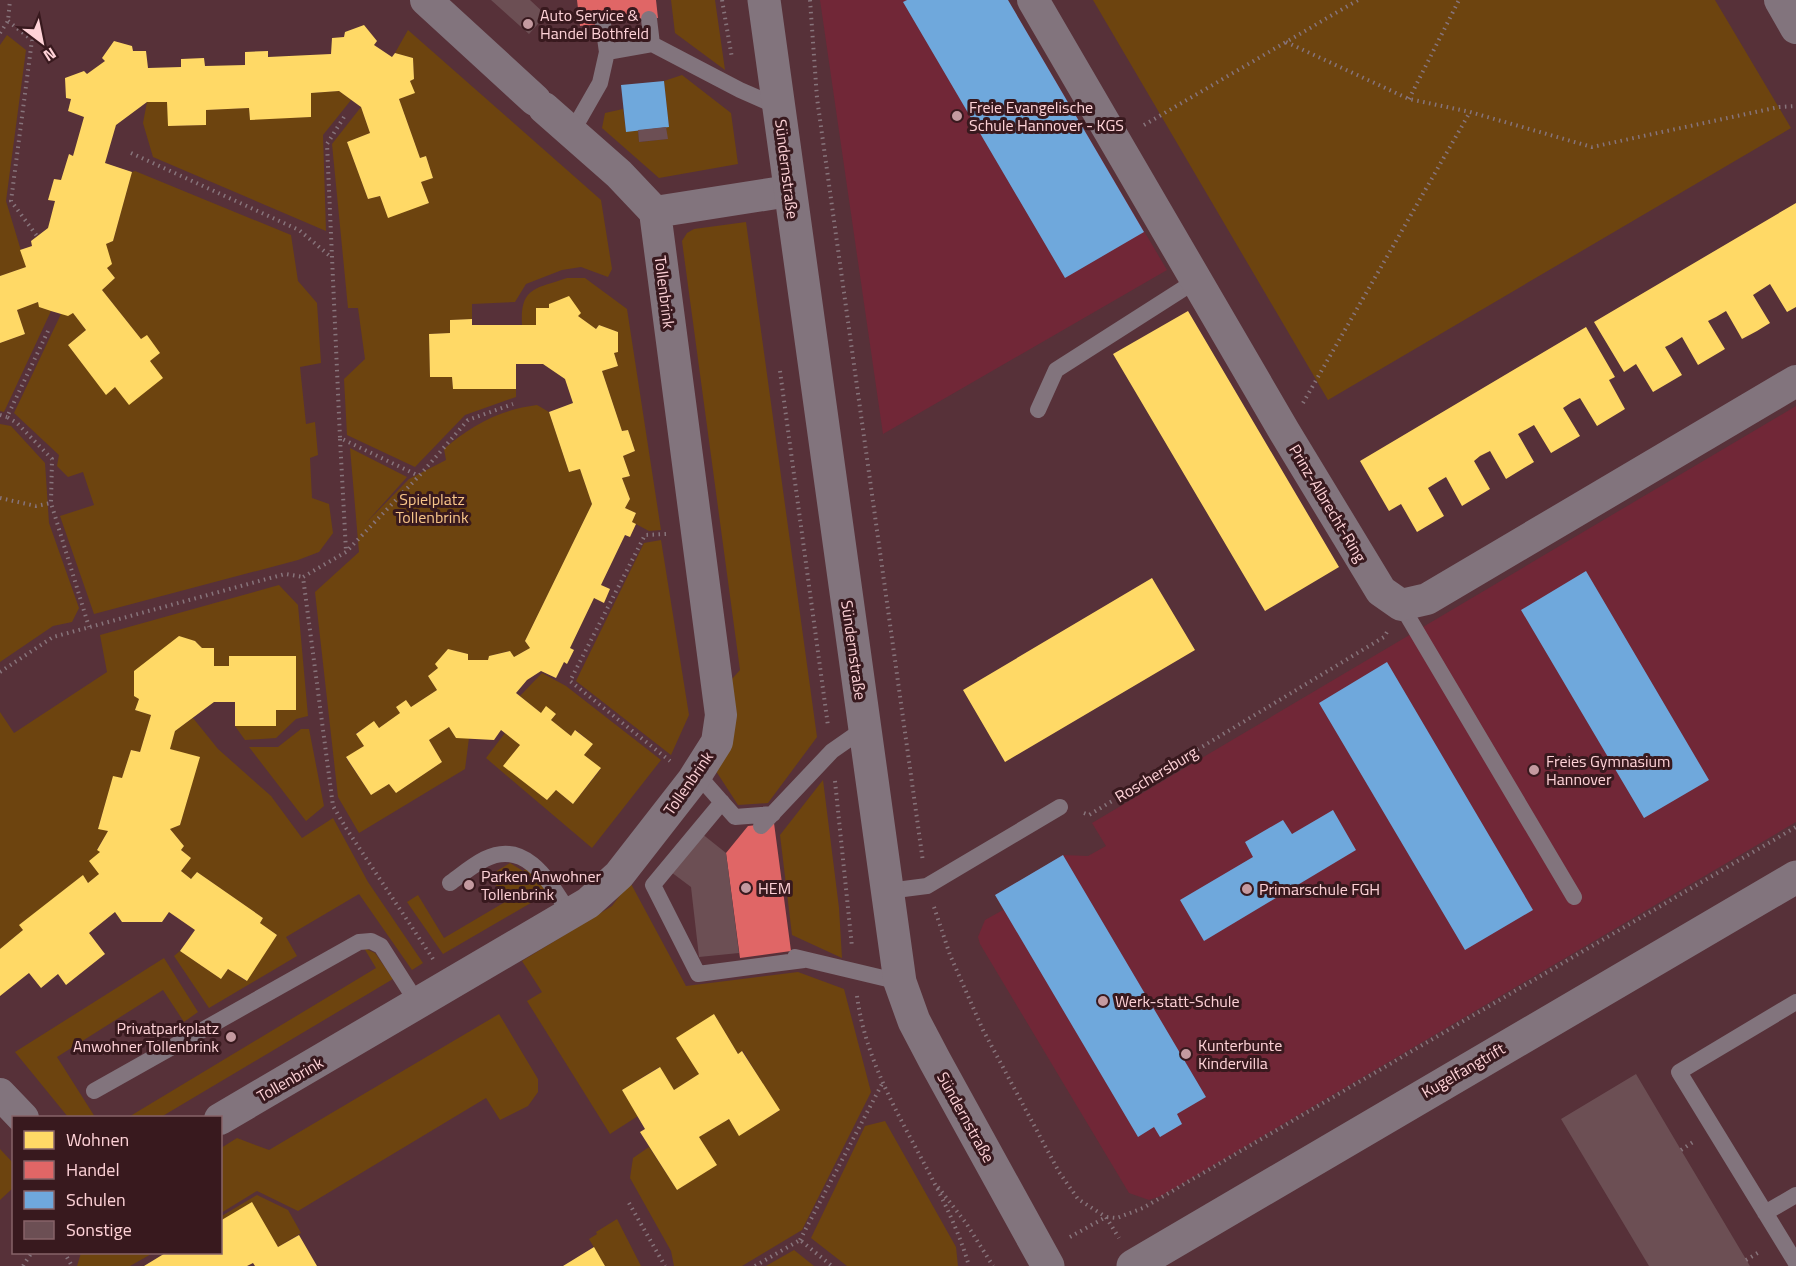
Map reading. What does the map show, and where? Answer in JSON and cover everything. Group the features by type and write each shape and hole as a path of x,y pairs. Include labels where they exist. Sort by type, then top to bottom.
{"street":[{"path":"426,0 619,174 655,212 789,191"},
{"name":"Sündernstraße","path":"764,0 900,981 914,1021 1048,1266"},
{"name":"Prinz-Albrecht-Ring","path":"1033,0 1284,431 1381,591 1401,605"},
{"path":"1780,0 1796,28"},
{"name":"Tollenbrink","path":"222,1118 588,903 619,875 695,777 717,742 721,715 655,212"},
{"path":"1401,605 1427,599 1796,381"},
{"name":"Kugelfangtrift","path":"1132,1266 1796,877"},
{"path":"0,1094 21,1116"}],"lane":[{"path":"649,19 652,44"},
{"path":"572,132 600,83 607,52 603,24"},
{"path":"607,52 652,44 779,107"},
{"path":"1038,410 1056,370 1197,280"},
{"path":"1401,605 1574,897"},
{"path":"695,777 735,817 767,820 832,751 865,728"},
{"path":"722,802 653,885 698,974 804,960"},
{"path":"888,891 927,886 1060,807"},
{"path":"450,883 493,855 514,853 535,865 545,875 570,914"},
{"path":"94,1091 359,942 371,941 381,946 418,1004"},
{"path":"777,952 900,981"},
{"path":"1796,1002 1679,1072 1796,1263"},
{"path":"1766,1213 1796,1195"}],"path":[{"path":"0,33 8,21 10,0"},
{"path":"810,0 817,98 927,886 950,955 983,1030 1059,1172 1078,1199 1106,1217 1117,1218 1143,1208 1796,827"},
{"path":"1117,141 1358,0"},
{"path":"1409,99 1459,0"},
{"path":"8,21 32,40 12,201 37,236"},
{"path":"1286,42 1409,99 1470,112 1592,147 1779,107 1796,106"},
{"path":"1284,431 1320,377 1470,112"},
{"path":"344,117 327,144 346,552"},
{"path":"131,153 299,230 332,258"},
{"path":"7,417 48,331"},
{"path":"0,672 53,636 285,574 303,577 346,552 419,476 468,420 513,404"},
{"path":"0,416 17,423 52,459 51,503 89,627"},
{"path":"340,438 419,476"},
{"path":"0,498 36,506 51,503"},
{"path":"695,777 570,681 645,535 697,533"},
{"path":"303,577 333,806 451,984"},
{"name":"Roschersburg","path":"1060,807 1089,814 1384,637 1401,605"},
{"path":"755,1266 800,1240 883,1082"},
{"path":"969,1266 962,1240 932,1179 966,1223 993,1266"},
{"path":"629,1203 665,1266"},
{"path":"800,1240 832,1266"}],"shaded area":[{"name":"Freie Evangelische Schule Hannover - KGS","path":"820,0 1008,0 1167,270 883,434"},
{"path":"1796,406 1796,822 1161,1196 1149,1200 1129,1193 980,944 978,937 985,920 1003,910 995,895 1063,855 1088,856 1106,846 1092,823"}],"green space":[{"path":"671,0 715,0 725,70 675,33"},
{"path":"1093,0 1715,0 1791,128 1328,400"},
{"path":"408,30 601,200 612,269 608,277 581,267 562,270 526,284 515,302 472,304 472,319 451,320 450,333 429,334 430,377 452,377 453,389 516,389 516,397 465,415 415,467 347,435 344,379 365,359 358,308 348,308 332,144 361,107 370,133 347,142 368,199 380,196 388,217 429,203 421,182 433,178 426,156 420,158 399,99 414,93 410,81 414,79 413,58 395,53"},
{"path":"7,35 26,50 6,201 26,267 0,276 0,45"},
{"path":"682,75 731,113 738,164 659,178 602,128 605,113 623,109 626,131 638,130 639,142 667,139 666,127 669,127 664,81"},
{"path":"339,91 351,100 323,135 326,231 153,157 143,123 147,102 167,102 169,126 206,125 206,110 249,108 250,119 311,117 311,93"},
{"path":"135,171 291,235 298,281 317,303 321,363 300,367 306,424 315,422 318,455 310,458 312,498 329,504 333,533 319,552 298,560 94,614 60,516 94,505 83,472 68,477 57,466 59,455 14,413 61,314 73,313 86,330 68,345 106,394 160,353 147,336 141,339 102,290 115,278 107,268 106,244 113,241 132,172"},
{"path":"746,222 817,737 768,803 738,805 714,768 731,680 740,670 682,241 687,233 694,229"},
{"path":"567,278 585,278 627,309 661,530 649,531 632,522 636,513 625,508 630,499 622,478 630,476 623,456 635,451 628,430 622,431 602,371 618,366 614,353 618,351 618,332 599,325 596,329 578,316 569,297 549,304 549,308 536,308 536,325 522,325 522,313 527,296 538,288"},
{"path":"38,302 40,307 51,311 4,412 0,411 0,343 25,334 17,310"},
{"name":"Spielplatz Tollenbrink","path":"537,405 549,412 569,472 580,469 592,504 525,641 530,648 514,657 509,651 489,656 488,660 468,660 468,654 448,649 436,664 438,668 428,676 437,690 411,707 406,701 397,707 400,713 379,728 374,722 356,733 364,746 346,758 371,795 389,784 396,793 442,762 429,740 449,727 456,738 469,738 465,769 359,833 338,797 315,592 359,552 350,448 407,477 365,524 409,479 446,460 444,449 465,433 498,415"},
{"path":"0,424 11,426 45,463 49,523 79,608 72,622 53,626 0,662"},
{"path":"661,540 689,715 671,755 576,681 644,543"},
{"path":"279,585 298,605 308,716 296,719 276,738 245,740 235,726 276,710 296,710 295,656 229,656 229,666 214,666 214,648 202,648 195,641 179,637 139,699 135,710 151,715 140,752 131,750 122,778 113,777 98,828 108,831 97,849 100,852 99,874 88,883 82,876 20,925 23,930 0,949 0,712 14,733 107,672 100,635"},
{"path":"542,673 566,686 661,760 592,848 486,758 505,733 520,745 504,766 547,800 556,790 573,804 601,769 584,755 593,744 576,730 571,736 551,720 556,714 541,713 520,696"},
{"path":"193,718 218,749 271,796 302,838 333,818 368,882 423,963 412,970 359,894 286,937 297,956 209,1008 174,956 180,951 221,979 228,969 246,981 277,935 260,923 263,918 197,872 191,879 181,871 191,858 181,850 184,846 170,829 180,825 199,758 170,749 175,731"},
{"path":"301,729 309,729 324,806 306,821 249,747 278,747"},
{"path":"823,780 839,908 842,958 792,935 780,835"},
{"path":"510,863 523,871 532,865 548,893 443,954 407,902 418,895 444,938 505,902 490,875"},
{"path":"630,882 686,986 798,972 844,989 871,1092 802,1230 742,1266 674,1266 671,1251 630,1178 633,1158 649,1147 677,1190 716,1165 699,1137 729,1119 739,1135 779,1111 743,1051 738,1054 714,1014 699,1074 674,1090 659,1067 622,1090 638,1116 610,1134 527,1001 542,992 522,961 612,906"},
{"path":"364,948 375,953 393,979 163,1116 130,1116 376,968"},
{"path":"164,958 198,1012 184,1022 163,990 57,1057 94,1116 67,1116 15,1052"},
{"path":"499,1014 538,1079 538,1092 528,1106 500,1120 486,1098 298,1211 257,1191 222,1212 222,1147 237,1138 269,1150"},
{"path":"885,1121 956,1247 958,1266 847,1266 811,1238 865,1126"},
{"path":"0,1149 12,1162 12,1189 0,1200"},
{"path":"257,1195 288,1210 301,1233 278,1247 252,1203 222,1220 222,1216"},
{"path":"617,1219 641,1266 605,1266 589,1239"},
{"path":"794,1250 814,1266 766,1266"},
{"path":"80,1254 151,1254 130,1266 77,1266"}],"building: Wohnen":[{"path":"364,25 377,41 374,45 392,57 395,53 413,58 414,79 410,81 415,93 399,99 420,158 426,156 433,178 421,182 429,203 388,218 380,196 368,199 347,142 370,133 361,107 339,91 311,93 311,117 250,120 249,108 206,110 206,125 168,126 167,102 147,102 116,125 105,163 132,172 113,241 106,244 112,264 107,268 115,278 102,290 141,339 147,335 160,353 150,361 163,378 129,405 115,387 106,395 68,345 86,330 73,313 68,316 51,311 39,307 38,302 17,310 25,334 0,343 0,276 26,267 20,250 32,246 31,241 48,228 55,201 48,200 54,179 61,180 69,154 73,156 84,117 68,111 71,99 66,98 65,78 84,71 87,74 105,61 102,58 114,41 132,46 133,51 146,51 148,68 181,67 181,59 204,58 205,66 245,65 245,52 268,51 268,57 331,54 332,38 344,37 345,32"},
{"path":"1796,203 1796,307 1787,312 1770,284 1753,295 1770,323 1757,331 1742,339 1726,311 1708,321 1725,349 1698,365 1682,337 1665,347 1682,375 1653,392 1636,364 1624,372 1594,322"},
{"path":"569,296 581,313 578,316 596,329 599,325 618,332 618,352 614,353 618,366 602,371 622,431 628,430 635,451 623,456 630,476 622,478 630,499 625,508 636,513 632,522 636,524 630,537 625,535 601,585 610,589 604,603 594,598 570,648 574,650 567,664 564,662 556,678 541,671 527,680 516,693 541,713 546,706 556,714 551,720 571,736 575,730 593,744 584,755 601,768 573,804 556,790 547,800 503,766 520,745 501,730 494,740 456,738 449,727 429,740 442,762 396,793 389,784 371,795 346,757 364,746 356,734 374,721 379,728 400,713 396,707 406,700 411,707 437,690 428,676 438,668 435,664 448,649 468,654 468,660 488,660 489,656 510,651 514,657 530,648 525,641 592,504 580,469 569,472 549,412 573,403 565,379 543,364 516,364 516,389 453,389 452,377 430,377 429,334 450,333 450,320 472,319 472,325 536,325 536,308 549,308 549,304"},
{"path":"1188,311 1339,567 1265,611 1113,354"},
{"path":"1586,327 1615,377 1609,380 1625,409 1597,426 1580,398 1572,402 1563,408 1580,436 1551,453 1534,425 1518,434 1534,462 1506,479 1490,451 1480,456 1474,461 1490,489 1462,506 1446,477 1428,488 1444,516 1417,532 1401,504 1389,511 1360,461"},
{"path":"1152,578 1195,650 1005,762 963,690"},
{"path":"179,636 195,641 202,648 214,648 214,666 229,666 229,656 296,656 296,710 276,710 276,726 235,726 235,702 214,702 175,731 170,749 200,757 180,825 170,829 184,846 181,850 191,858 181,871 191,879 197,872 263,918 260,923 277,935 247,981 228,969 221,979 180,951 195,930 169,912 162,922 122,922 115,912 89,933 105,954 66,985 58,974 41,988 29,973 0,996 0,949 23,930 19,925 83,875 88,883 99,874 89,861 100,852 97,850 108,831 98,829 113,776 122,778 131,750 140,752 151,715 135,710 139,699 134,696 134,671"},
{"path":"714,1014 738,1054 742,1051 780,1110 739,1136 729,1119 699,1137 717,1165 677,1190 640,1132 645,1129 622,1090 660,1067 674,1090 699,1074 676,1038"},
{"path":"252,1202 278,1247 299,1235 317,1266 255,1266 253,1263 247,1266 144,1266 164,1254 222,1254 222,1220"},
{"path":"594,1247 605,1266 563,1266"}],"building: Handel":[{"path":"577,0 656,0 658,18 580,26"},
{"path":"774,823 791,951 740,958 726,853 748,826"}],"building: Schulen":[{"path":"907,0 1008,0 1144,232 1065,278 903,2"},
{"path":"664,81 669,127 626,132 621,85"},
{"path":"1586,571 1709,780 1644,818 1521,610"},
{"path":"1387,662 1533,910 1465,950 1319,703"},
{"path":"1333,810 1356,850 1204,941 1180,900 1253,857 1245,842 1283,820 1292,834"},
{"name":"Werk-statt-Schule","path":"1063,855 1206,1097 1177,1114 1182,1124 1160,1137 1154,1127 1138,1137 995,895"}],"building: Sonstige":[{"name":"Auto Service & Handel Bothfeld","path":"491,0 530,0 546,15 529,34"},
{"path":"666,127 668,139 639,142 638,130"},
{"path":"701,833 726,853 739,953 699,957 691,887 671,872"},
{"path":"1636,1074 1750,1266 1649,1266 1561,1119"}],"place":[{"name":"Auto Service & Handel Bothfeld","path":"528,24"},
{"name":"Freie Evangelische Schule Hannover - KGS","path":"957,116"},
{"name":"Freies Gymnasium Hannover","path":"1534,770"},
{"name":"Parken Anwohner Tollenbrink","path":"469,885"},
{"name":"HEM","path":"746,888"},
{"name":"Primarschule FGH","path":"1247,889"},
{"name":"Werk-statt-Schule","path":"1103,1001"},
{"name":"Privatparkplatz Anwohner Tollenbrink","path":"231,1037"},
{"name":"Kunterbunte Kindervilla","path":"1186,1054"}]}
